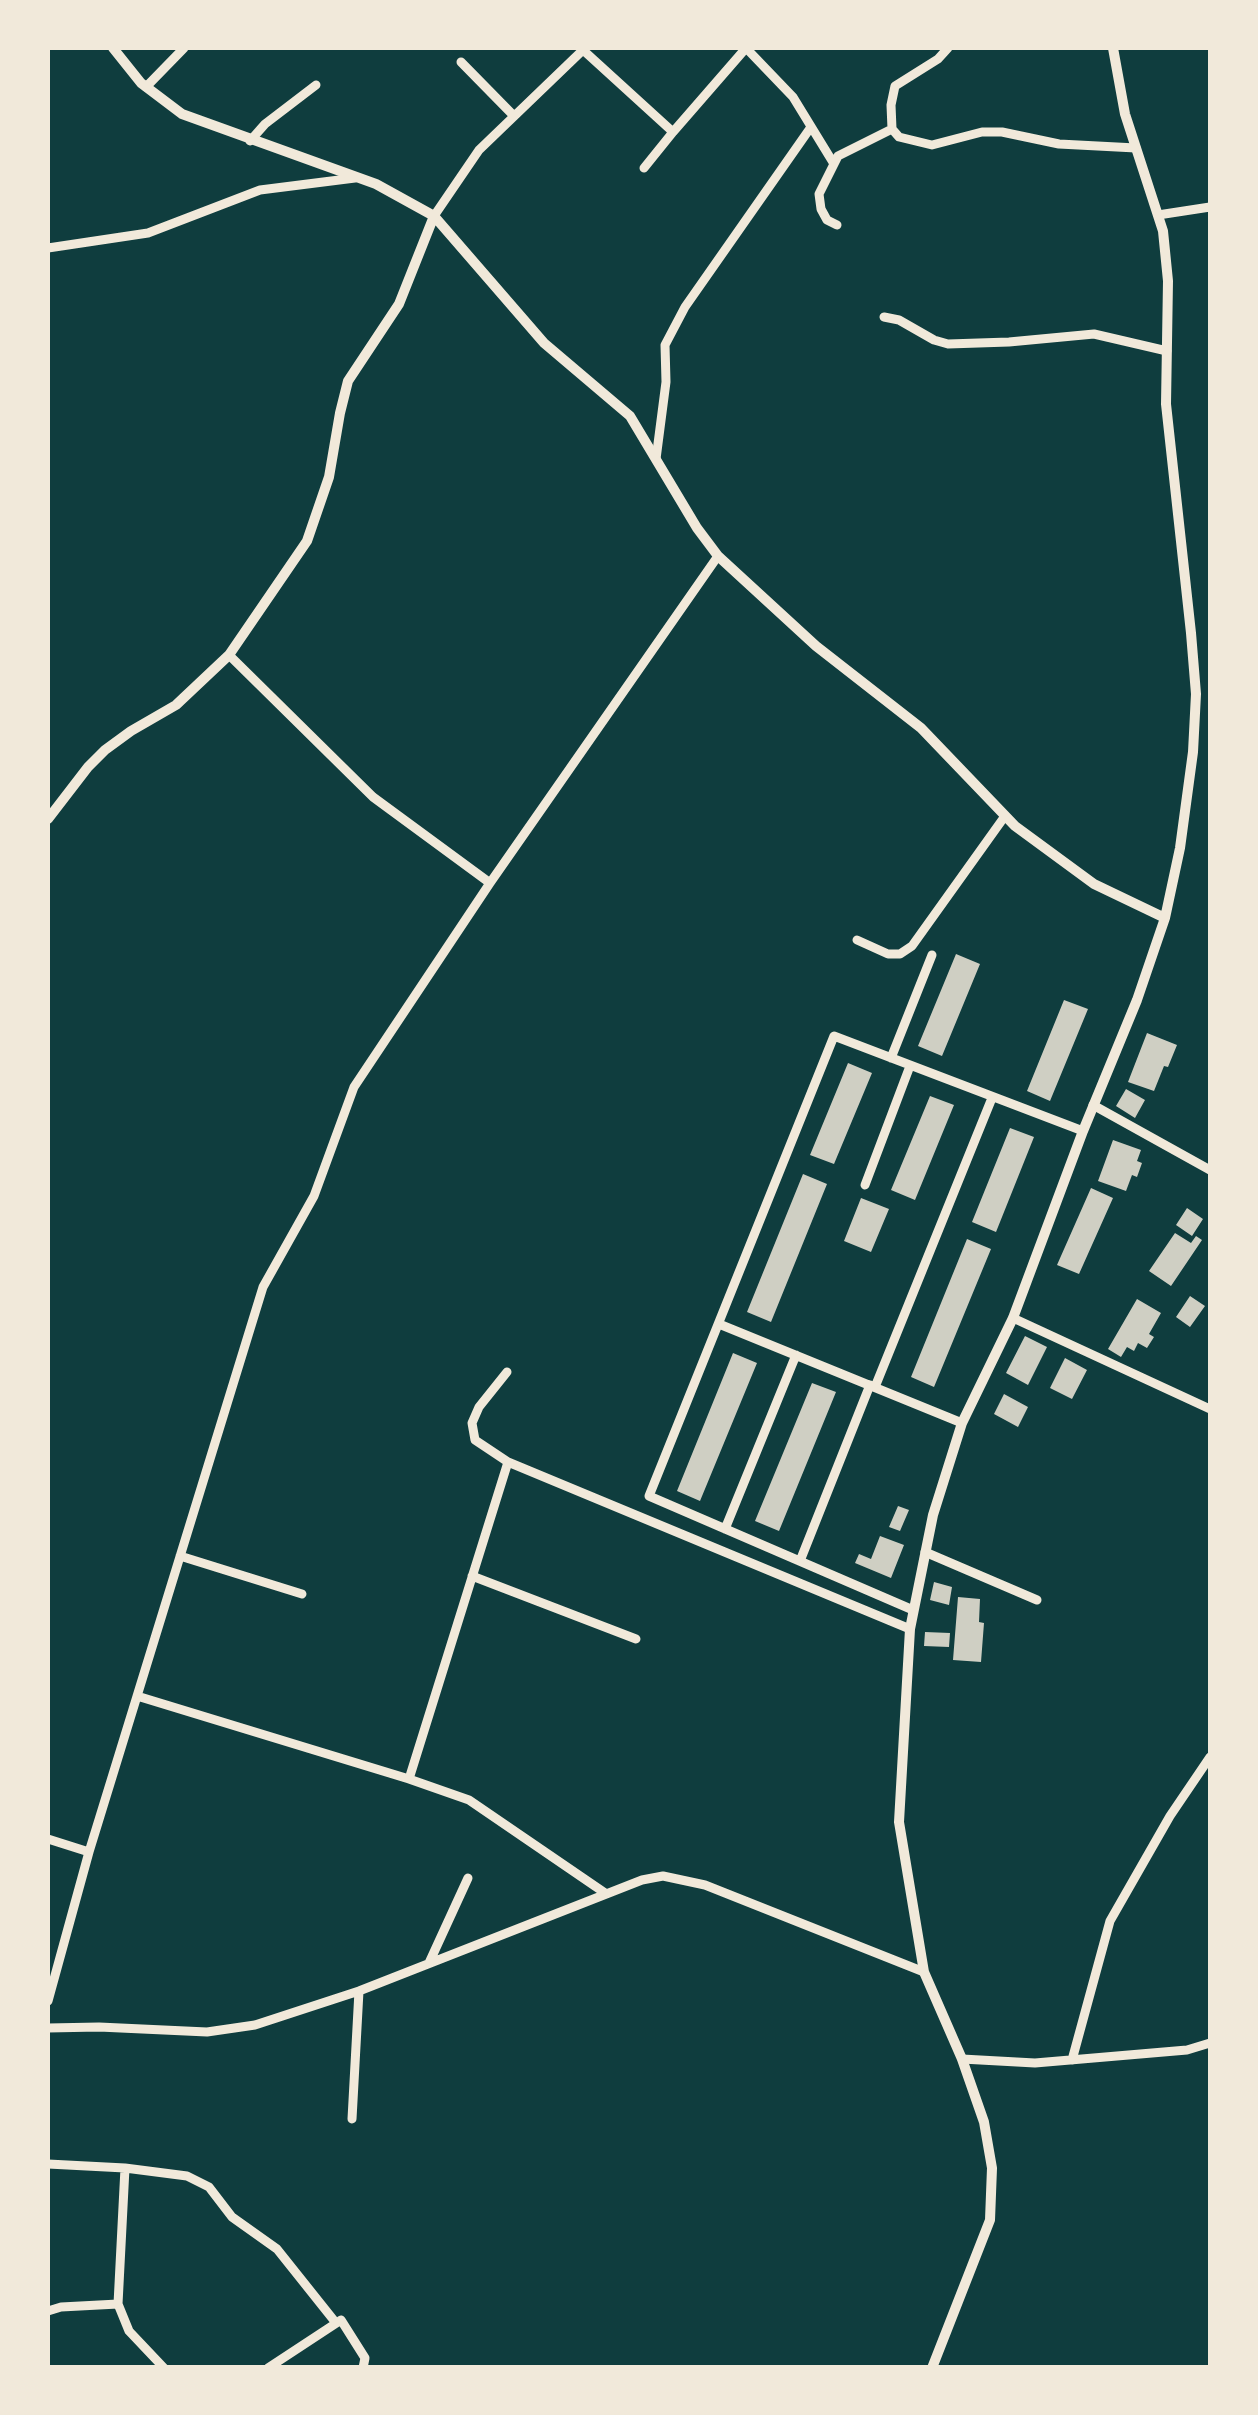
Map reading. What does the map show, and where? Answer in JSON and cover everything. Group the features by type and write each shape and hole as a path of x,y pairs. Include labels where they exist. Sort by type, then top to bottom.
{"street":[{"path":"113,48 146,87 182,114 376,184 434,216 544,343 630,416 696,528 718,556 816,646 921,728 1006,816 1094,884 1166,918"},
{"path":"146,87 184,48"},
{"path":"48,818 105,750 176,705 229,655 306,541 329,478 348,382 398,304 434,216 479,150 584,48 673,132"},
{"path":"644,168 746,48 792,97 834,164"},
{"path":"948,48 938,59 895,86 892,129 899,137 932,146 982,132 1002,132 1059,144 1136,148"},
{"path":"932,2368 990,2220 990,2152 962,2059 924,1972 899,1822 913,1610 933,1515 962,1423 1013,1318 1166,918 1194,752 1196,694 1166,404 1168,281 1163,231 1125,114 1113,48"},
{"path":"461,62 514,116"},
{"path":"250,141 265,124 316,85"},
{"path":"656,459 666,382 666,345 685,307 811,127"},
{"path":"837,225 820,209 819,194 838,156 892,129"},
{"path":"48,248 148,233 260,190 358,178"},
{"path":"1158,214 1210,207"},
{"path":"884,317 899,320 948,344 1094,334 1167,351"},
{"path":"48,2001 89,1852 263,1287 314,1196 354,1087 490,883 718,556"},
{"path":"229,655 372,797 490,883"},
{"path":"857,940 888,954 900,954 912,946 1006,816"},
{"path":"891,1058 932,954"},
{"path":"913,1610 649,1496 834,1036 1083,1131"},
{"path":"865,1185 910,1066"},
{"path":"800,1561 992,1098"},
{"path":"1094,1105 1210,1170"},
{"path":"1013,1318 1210,1409"},
{"path":"719,1324 962,1423"},
{"path":"726,1529 796,1355"},
{"path":"507,1372 479,1407 472,1423 475,1440 508,1462 910,1629"},
{"path":"409,1779 508,1462"},
{"path":"925,1552 1037,1600"},
{"path":"180,1556 302,1594"},
{"path":"472,1576 636,1639"},
{"path":"137,1696 469,1800 605,1894"},
{"path":"1072,2060 1110,1921 1170,1816 1210,1758"},
{"path":"48,1839 89,1852"},
{"path":"48,2028 207,2032 255,2026 360,1991 605,1894 663,1876 705,1885 924,1972"},
{"path":"429,1964 468,1878"},
{"path":"352,2119 360,1991"},
{"path":"962,2059 1035,2063 1187,2050 1210,2043"},
{"path":"48,2164 187,2176 210,2187 232,2217 277,2250 336,2323"},
{"path":"125,2168 118,2304 129,2331 164,2368"},
{"path":"48,2311 118,2304"},
{"path":"268,2368 341,2320 365,2358 363,2368"}],"building":[{"path":"956,954 980,964 942,1056 918,1046"},
{"path":"1064,1000 1088,1009 1050,1101 1027,1091"},
{"path":"1147,1033 1177,1045 1154,1091 1128,1082"},
{"path":"848,1063 872,1073 834,1164 810,1155"},
{"path":"1126,1089 1145,1100 1135,1118 1116,1106"},
{"path":"930,1096 954,1105 915,1200 891,1190"},
{"path":"1010,1128 1034,1137 996,1232 972,1222"},
{"path":"1113,1140 1141,1150 1137,1177 1132,1175 1126,1191 1098,1181"},
{"path":"803,1174 827,1184 771,1322 747,1312"},
{"path":"1091,1188 1113,1198 1079,1274 1057,1265"},
{"path":"861,1198 889,1209 871,1252 844,1241"},
{"path":"1187,1208 1203,1219 1192,1236 1176,1225"},
{"path":"1175,1233 1191,1243 1196,1236 1202,1240 1171,1286 1149,1271"},
{"path":"967,1239 991,1249 934,1387 911,1377"},
{"path":"1190,1296 1205,1306 1190,1327 1176,1317"},
{"path":"1137,1299 1161,1313 1149,1334 1154,1337 1147,1348 1138,1343 1134,1351 1127,1347 1121,1357 1108,1349"},
{"path":"1025,1336 1047,1347 1028,1385 1006,1373"},
{"path":"733,1353 757,1363 700,1501 677,1491"},
{"path":"1065,1358 1087,1370 1072,1399 1050,1388"},
{"path":"812,1383 836,1392 779,1531 755,1521"},
{"path":"1004,1394 1028,1407 1018,1427 994,1414"},
{"path":"898,1506 909,1510 900,1531 889,1527"},
{"path":"880,1536 904,1545 891,1578 855,1563 859,1554 871,1559"},
{"path":"934,1582 952,1587 949,1605 930,1600"},
{"path":"958,1597 980,1599 979,1622 984,1623 981,1662 953,1660"},
{"path":"925,1632 950,1633 949,1647 924,1646"}]}
